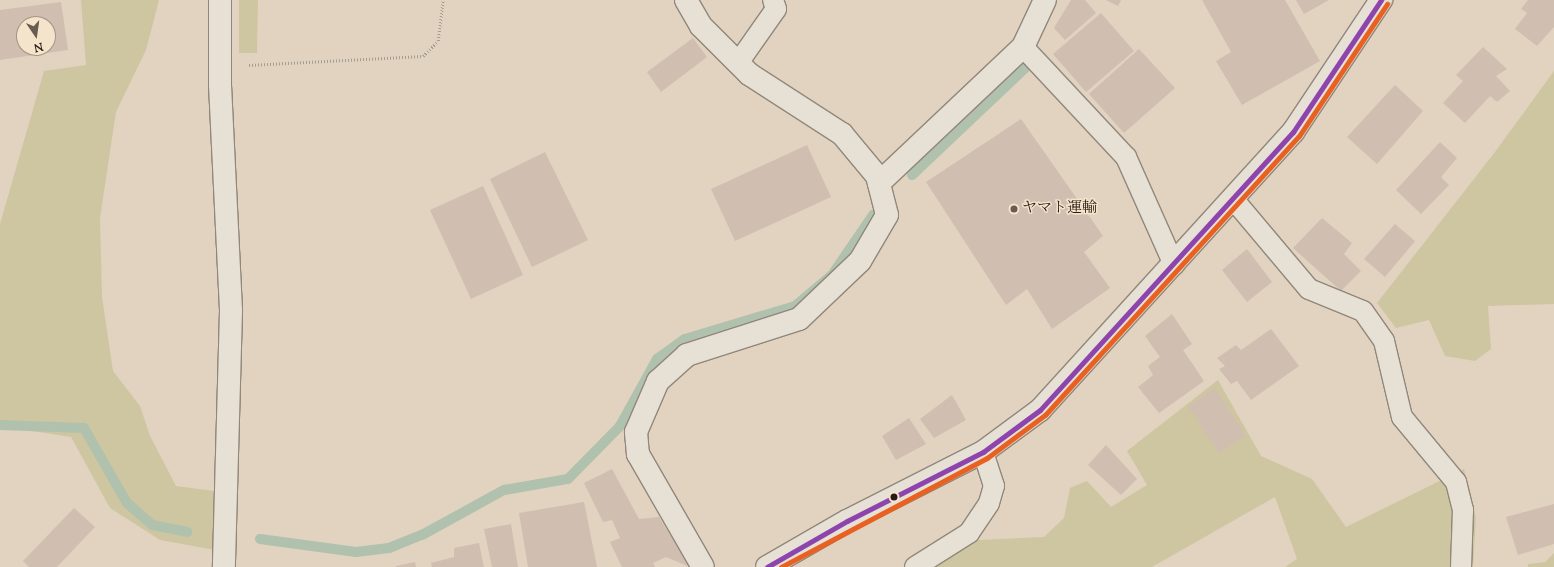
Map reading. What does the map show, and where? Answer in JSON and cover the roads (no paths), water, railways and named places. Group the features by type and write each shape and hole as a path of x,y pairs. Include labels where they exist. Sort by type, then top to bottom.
{"street":[{"path":"220,0 220,67 231,311 224,567"},
{"path":"686,0 701,26 738,64 842,134 877,176 887,215 860,261 832,290 799,319 687,355 658,381 636,432 638,454 703,567"},
{"path":"879,183 1023,47 1045,0"},
{"path":"767,567 847,521 983,452 1040,410 1234,200 1293,132 1381,0"}],"lane":[{"path":"738,64 776,9 773,0"},
{"path":"1023,47 1126,157 1174,265"},
{"path":"1234,200 1309,289 1362,311 1384,341 1402,417 1456,482 1463,510 1461,567"},
{"path":"915,567 969,533 989,503 994,486 983,452"}],"waterway":[{"path":"912,175 1025,68"},
{"path":"260,539 356,552 389,548 422,535 504,490 568,479 620,426 657,359 685,339 795,306 832,275 873,215"},
{"path":"0,425 84,428 127,503 152,525 187,532"}],"place":[{"name":"ヤマト運輸","path":"1014,209"}]}
